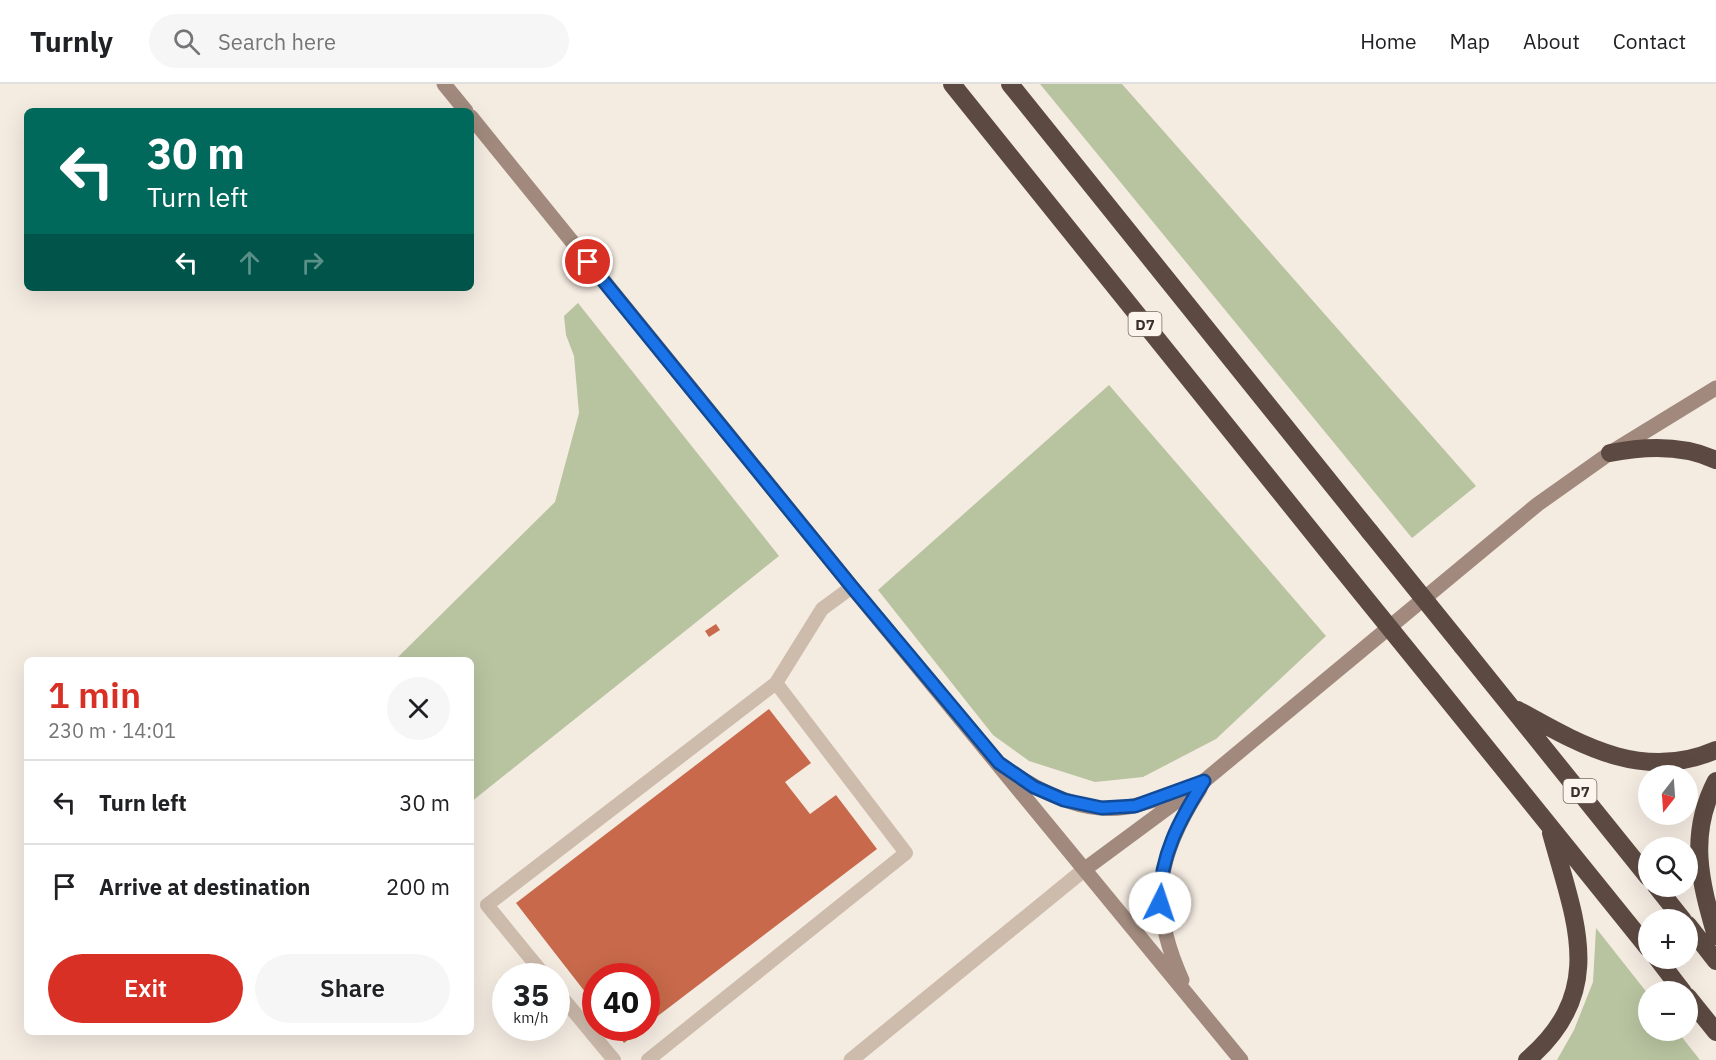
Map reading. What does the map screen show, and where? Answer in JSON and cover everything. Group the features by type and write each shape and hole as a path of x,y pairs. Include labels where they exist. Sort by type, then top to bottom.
{"highway":[{"name":"D7","path":"952,84 1638,936"},
{"name":"D7","path":"1010,84 1638,864"},
{"path":"1610,453 1634,448 1659,447 1684,450 1716,460"},
{"path":"1511,705 1572,740 1605,754 1644,762 1672,761 1698,758 1716,750"},
{"path":"1716,781 1703,814 1699,862 1701,883 1716,936"},
{"path":"1527,1060 1540,1053 1560,1026 1571,1005 1578,978 1580,950 1574,918 1549,826"},
{"path":"1665,897 1674,909"},
{"path":"1698,938 1716,961"},
{"path":"1665,969 1675,981"},
{"path":"1698,1010 1716,1032"}],"street":[{"path":"444,84 464,108"},
{"path":"474,121 852,587 1241,1060"},
{"path":"851,1060 1084,869 1204,781 1538,504 1610,453 1716,388"},
{"path":"999,763 1034,787 1064,800 1102,808 1135,806 1204,781"},
{"path":"1191,999 1172,958 1161,920 1160,886 1168,850 1180,818 1204,781"}],"lane":[{"path":"534,963 487,906 776,683 822,609 852,587"},
{"path":"648,1060 906,853 776,683"},
{"path":"570,1007 614,1060"}],"green space":[{"path":"1040,84 1122,84 1476,486 1412,538"},
{"path":"578,303 779,556 474,800 474,657 398,657 555,502 579,413 574,356 566,335 564,316"},
{"path":"1109,385 1326,636 1216,739 1143,777 1095,782 1029,761 993,735 878,590"},
{"path":"1596,928 1638,981 1638,1041 1685,1041 1700,1060 1557,1060 1574,1030 1593,982"}],"building":[{"path":"716,624 720,630 709,637 705,631"},
{"path":"769,709 811,763 785,782 810,814 836,795 877,849 660,1014 660,963 582,963 582,988 570,973 570,963 563,963 516,903"}],"route":[{"path":"588,262 852,587 999,763 1034,787 1064,800 1102,808 1135,806 1204,781 1180,818 1168,850 1160,886 1160,903"}]}
